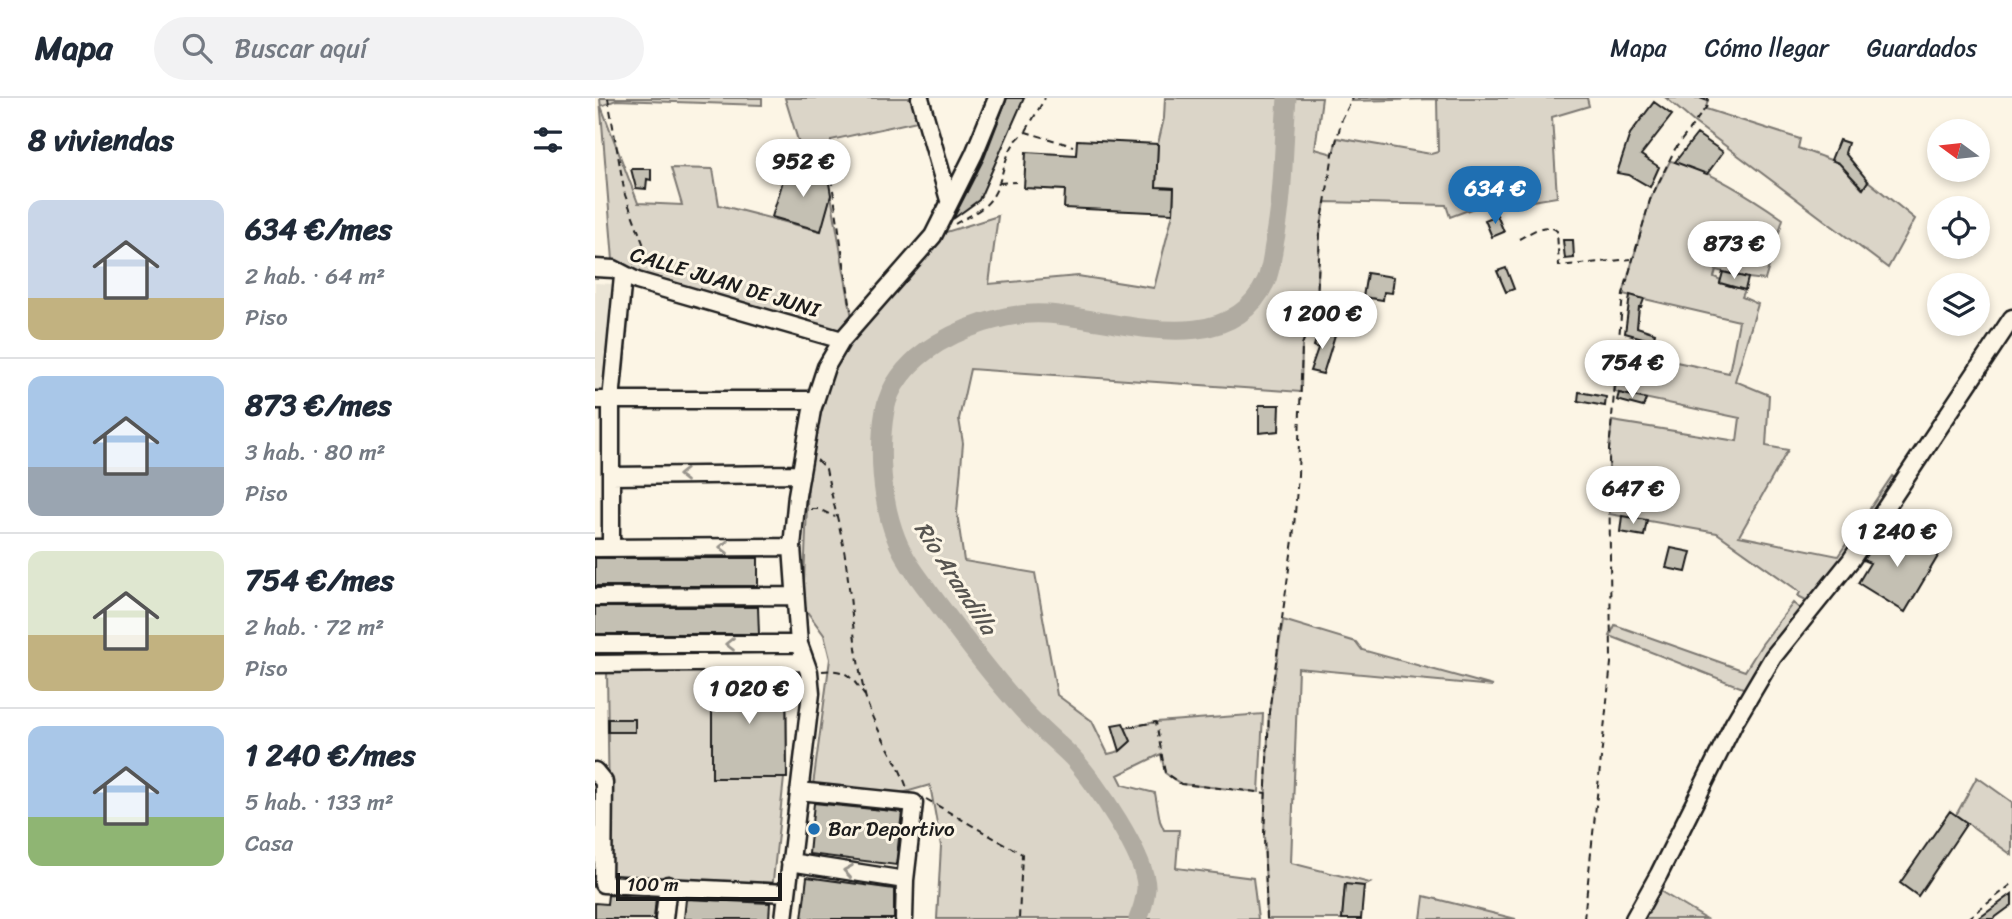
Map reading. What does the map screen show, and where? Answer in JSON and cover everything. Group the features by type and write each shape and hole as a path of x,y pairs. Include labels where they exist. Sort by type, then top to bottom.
{"street":[{"path":"920,98 949,200"},
{"path":"784,919 811,692 807,667 799,644 792,547 800,474 815,402 826,367 842,340 933,236 974,154 997,98"},
{"name":"CALLE JUAN DE JUNI","path":"595,268 625,269 842,340"},
{"path":"625,269 603,400 611,476 603,548 792,547"},
{"path":"1634,919 1734,723 1773,657 1850,560 2012,318"},
{"path":"603,400 815,402"},
{"path":"611,476 800,474"},
{"path":"595,597 794,596"},
{"path":"595,644 799,644"},
{"path":"595,664 807,667"},
{"path":"595,771 604,782 599,885 668,885 787,893"},
{"path":"799,791 914,803 905,880 904,919"},
{"path":"790,862 905,880"},
{"path":"664,919 668,885"}],"path":[{"path":"608,98 625,195 650,262 625,269"},
{"path":"933,236 981,208 992,198 1014,139 1026,132 1045,98"},
{"path":"1268,919 1264,835 1269,712 1299,475 1302,345 1317,302 1320,233 1333,154 1342,119 1353,98"},
{"path":"1584,919 1611,663 1609,450 1623,294 1650,200 1675,149 1707,106 1708,99 1700,98"},
{"path":"1026,132 1073,146"},
{"path":"800,147 821,155 830,170 852,318"},
{"path":"998,183 1016,182"},
{"path":"1520,239 1551,226 1556,231 1559,266 1632,259"},
{"path":"805,446 825,468 846,560 854,637 865,697 877,729 899,764 909,796"},
{"path":"796,510 819,509 836,517"},
{"path":"807,667 835,670 850,676 865,697"},
{"path":"1129,727 1156,722 1165,773 1181,785 1266,793"},
{"path":"923,796 1021,854 1019,919"},
{"path":"1968,919 2012,884"}],"shaded area":[{"path":"600,98 762,98 762,105 616,100 601,106 638,203 682,205 671,168 713,169 719,205 820,231 831,195 852,318 840,331 636,272 613,260"},
{"path":"785,98 920,98 926,119 831,140 830,170 821,155 800,147"},
{"path":"1165,98 1322,98 1315,149 1333,154 1337,138 1431,154 1438,152 1437,99 1352,101 1353,98 1587,98 1589,106 1552,117 1557,197 1503,206 1498,199 1450,217 1446,205 1325,202 1320,233 1317,302 1302,345 1301,392 970,369 959,419 963,443 957,513 964,561 1035,573 1057,695 1092,721 1108,754 1120,751 1130,742 1125,728 1156,722 1263,714 1259,792 1181,784 1165,773 1161,754 1118,775 1123,785 1155,793 1164,830 1179,830 1176,868 1253,878 1258,919 937,919 941,846 930,785 878,800 813,785 830,659 824,635 803,606 809,456 842,340 933,236 998,216 989,284 1078,276 1154,288 1173,213 1174,188 1156,187 1158,144"},
{"path":"1666,98 1708,98 1706,109 1800,139 1798,148 1839,163 1862,189 1868,181 1915,219 1888,268 1695,123"},
{"path":"1670,161 1713,176 1783,219 1765,280 1716,270 1714,277 1721,280 1720,283 1745,290 1742,297 1758,304 1735,381 1769,395 1766,446 1788,450 1739,536 1838,556 1892,476 1898,480 1847,559 1810,602 1798,596 1800,592 1717,533 1609,514 1612,421 1737,441 1740,418 1615,392 1619,350 1729,373 1739,321 1623,294 1650,200"},
{"path":"595,283 613,284 600,391 595,391"},
{"path":"1793,603 1803,611 1753,692 1610,636 1615,625 1745,671"},
{"path":"1283,620 1356,642 1362,650 1493,686 1298,668 1291,863 1370,883 1364,886 1345,885 1342,919 1267,919 1264,835 1269,712"},
{"path":"595,649 784,651 784,654 595,659"},
{"path":"786,669 787,778 784,778 772,890 610,877 607,671"},
{"path":"1977,777 2012,802 2012,855 1956,815"},
{"path":"1683,838 1687,840 1660,891 1706,919 1640,919"},
{"path":"1424,896 1516,919 1421,919"}],"building":[{"path":"1007,98 1024,98 979,200 953,219 984,158"},
{"path":"1654,102 1672,115 1641,155 1659,167 1650,187 1629,175 1617,173 1630,134"},
{"path":"1697,134 1723,152 1707,174 1675,162"},
{"path":"1077,140 1158,144 1156,187 1174,188 1173,213 1064,208 1065,190 1024,188 1026,152 1076,155"},
{"path":"1839,140 1848,143 1845,153 1868,181 1863,189 1839,163 1831,160"},
{"path":"780,167 828,177 831,195 821,231 772,217 782,184"},
{"path":"631,169 651,169 651,180 647,179 646,189 636,188"},
{"path":"1497,215 1504,232 1492,237 1485,220"},
{"path":"1563,240 1573,240 1574,258 1565,259"},
{"path":"1506,268 1514,289 1506,292 1497,271"},
{"path":"1723,272 1748,278 1745,290 1720,283"},
{"path":"1367,273 1394,277 1392,293 1384,292 1383,300 1363,297"},
{"path":"1630,295 1644,299 1639,307 1637,327 1655,333 1653,341 1625,333"},
{"path":"1319,330 1335,335 1323,374 1310,371 1318,348 1314,346"},
{"path":"1579,392 1606,397 1605,406 1578,401"},
{"path":"1619,393 1646,399 1643,407 1617,400"},
{"path":"1259,405 1280,405 1279,431 1259,433"},
{"path":"1622,516 1647,520 1644,536 1620,532"},
{"path":"1882,532 1941,551 1905,612 1858,583 1870,563 1863,560"},
{"path":"1671,548 1691,552 1686,572 1666,568"},
{"path":"595,558 758,558 758,586 595,586"},
{"path":"595,607 758,607 759,634 595,634"},
{"path":"712,673 786,673 787,778 712,778"},
{"path":"608,719 635,719 635,732 608,732"},
{"path":"1123,723 1131,741 1120,751 1112,725"},
{"path":"814,803 902,812 896,865 809,854"},
{"path":"1950,811 1967,823 1918,896 1900,883"},
{"path":"807,877 894,889 894,919 802,919"},
{"path":"1345,884 1364,886 1361,919 1342,919"},
{"path":"2012,894 2012,905 1993,919 1978,919"},
{"path":"608,895 656,897 654,919 595,919 595,903 607,904"},
{"path":"686,899 770,903 769,919 684,919"}],"waterway":[{"name":"Río Arandilla","path":"1138,919 1146,893 1144,876 1129,840 1106,801 1072,757 1029,716 990,672 909,564 900,547 887,508 882,475 885,410 895,384 919,357 953,335 1000,318 1047,314 1136,327 1198,329 1225,322 1248,306 1266,281 1271,263 1280,208 1287,98"}],"place":[{"name":"Bar Deportivo","path":"814,829"}]}
